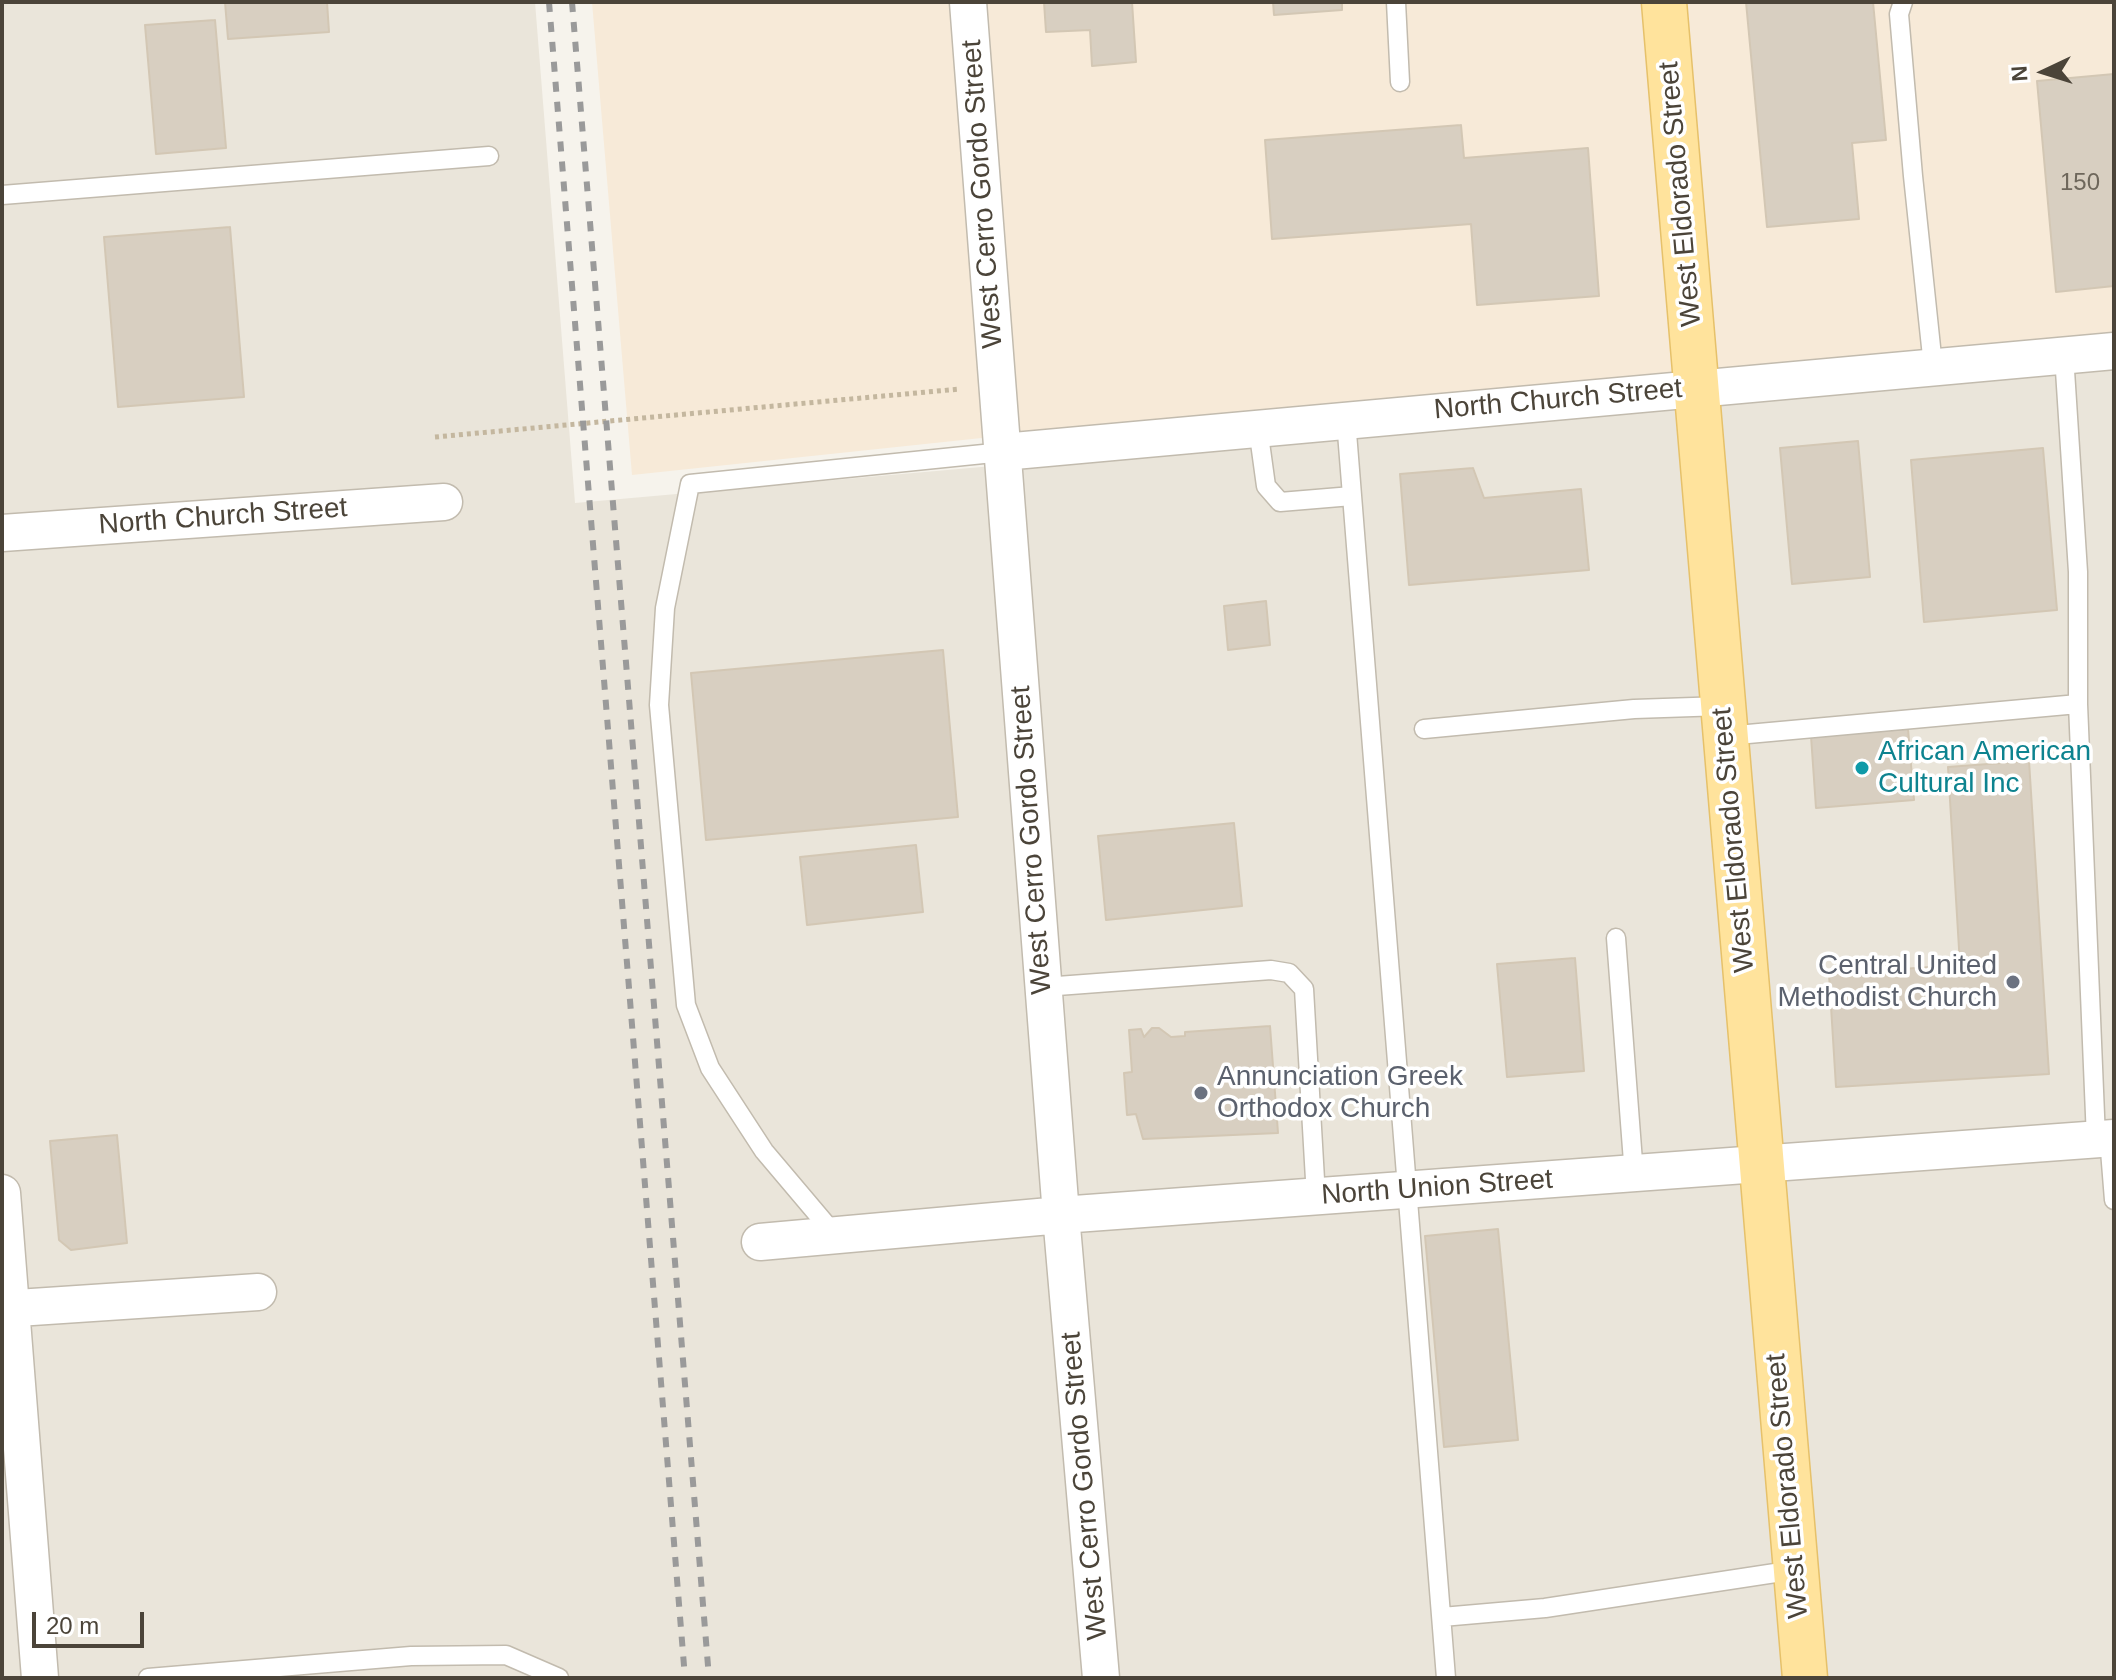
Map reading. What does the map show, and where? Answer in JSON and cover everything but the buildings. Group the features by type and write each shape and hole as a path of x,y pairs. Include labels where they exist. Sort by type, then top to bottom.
{"main road":[{"name":"West Eldorado Street","path":"1664,2 1805,1678"}],"street":[{"name":"West Cerro Gordo Street","path":"968,2 1061,1215 1101,1678"},
{"name":"North Church Street","path":"1003,452 2114,351"},
{"name":"North Church Street","path":"2,533 444,502"},
{"name":"North Union Street","path":"760,1242 1061,1215 2106,1139"},
{"path":"2,1193 7,1309 41,1678"},
{"path":"7,1309 258,1292"}],"lane":[{"path":"1396,2 1400,82"},
{"path":"1903,2 1899,14 1933,366"},
{"path":"2,195 489,156"},
{"path":"2064,355 2078,572 2078,704 2106,1139 2114,1200"},
{"path":"1346,420 1446,1678"},
{"path":"1258,428 1266,486 1280,502 1352,496"},
{"path":"835,1235 749,1127 710,1068 686,1005 659,705 665,608 690,484 1003,452"},
{"path":"1424,729 1634,709 1725,721 2078,704"},
{"path":"1616,938 1634,1175"},
{"path":"1044,987 1271,970 1289,973 1304,989 1316,1197"},
{"path":"1442,1617 1545,1608 1795,1570"},
{"path":"148,1678 333,1670 411,1656 506,1655 559,1678"}],"path":[{"path":"435,437 960,389"}],"shaded area":[{"path":"2,2 535,2 575,503 1692,404 1806,1678 2,1678"},
{"path":"592,2 2114,2 2114,333 1029,433 632,475"},
{"path":"2114,365 2114,1678 1825,1678 1711,402"}],"railway":[{"path":"549,2 685,1678"},
{"path":"572,2 709,1678"}],"place":[{"name":"African American Cultural Inc","path":"1862,768"},
{"name":"Central United Methodist Church","path":"2013,982"},
{"name":"Annunciation Greek Orthodox Church","path":"1201,1093"}]}
